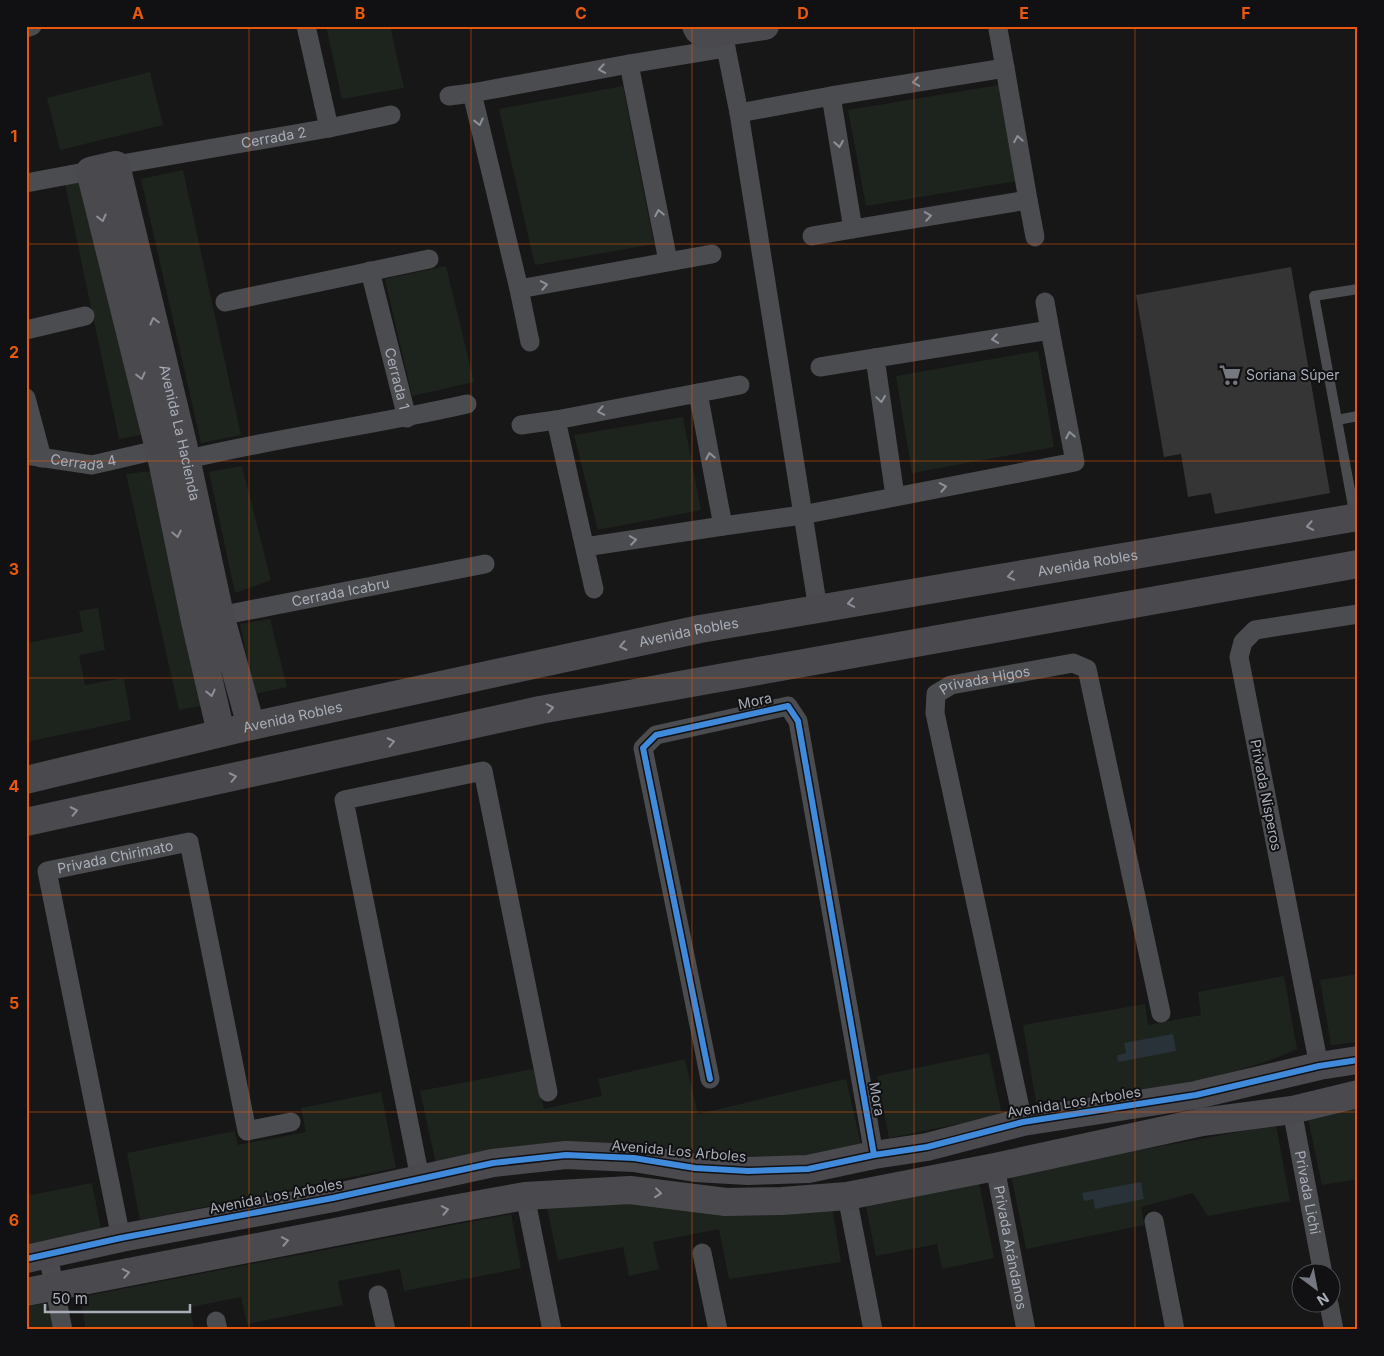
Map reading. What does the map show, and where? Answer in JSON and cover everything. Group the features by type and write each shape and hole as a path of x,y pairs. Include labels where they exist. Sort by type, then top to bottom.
{"street":[{"path":"26,28 32,26"},
{"path":"306,26 329,128"},
{"path":"696,26 704,35 724,41"},
{"path":"449,96 629,64 724,41 765,26"},
{"path":"998,30 1035,237"},
{"path":"724,41 739,113 818,609"},
{"path":"629,64 668,261"},
{"path":"739,113 1005,68"},
{"path":"472,93 530,342"},
{"path":"831,96 853,229"},
{"name":"Cerrada 2","path":"116,165 329,128 391,115"},
{"path":"26,183 116,165"},
{"name":"Avenida La Hacienda","path":"116,165 207,618 251,726"},
{"path":"90,171 173,454"},
{"path":"812,236 1028,200"},
{"path":"519,289 712,254"},
{"path":"225,302 430,260"},
{"name":"Cerrada 1","path":"173,454 407,418 370,271"},
{"path":"585,547 802,515 1075,462 1045,302"},
{"path":"26,330 85,316"},
{"path":"820,367 1050,330"},
{"path":"875,358 895,496"},
{"path":"521,425 740,385"},
{"path":"698,393 724,526"},
{"name":"Cerrada 4","path":"26,398 34,457 92,465 173,454"},
{"path":"407,418 467,404"},
{"path":"556,420 594,589"},
{"name":"Avenida Robles","path":"26,780 251,726 700,629 1357,518"},
{"name":"Cerrada Icabru","path":"207,618 485,564"},
{"path":"26,822 540,710 1358,564"},
{"name":"Privada Nisperos","path":"1319,1066 1239,657 1243,642 1255,630 1358,614"},
{"path":"207,618 220,733"},
{"name":"Privada Higos","path":"1023,1122 935,714 936,694 951,685 1073,663 1088,668 1160,1013"},
{"name":"Mora","path":"710,1079 643,748 656,735 788,706 798,721 874,1155"},
{"path":"420,1178 344,800 483,771 548,1092"},
{"name":"Privada Chirimato","path":"121,1238 47,871 189,842 247,1131 291,1122"},
{"name":"Avenida Los Arboles","path":"37,1257 121,1238 334,1198 493,1163 566,1155 634,1158 695,1168 748,1171 808,1169 874,1155 927,1147 1023,1122 1196,1096 1319,1066 1358,1060"},
{"path":"26,1292 525,1196 630,1190 726,1202 782,1201 847,1196 995,1167 1202,1122 1292,1110 1358,1094"},
{"path":"1196,1096 1202,1122"},
{"name":"Privada Lichi","path":"1292,1110 1321,1264"},
{"path":"927,1147 933,1178"},
{"path":"630,1190 634,1158"},
{"name":"Privada Arándanos","path":"995,1167 1026,1330"},
{"path":"525,1196 552,1330"},
{"path":"847,1196 873,1330"},
{"path":"334,1198 339,1231"},
{"path":"1154,1222 1175,1330"},
{"path":"702,1253 718,1330"},
{"path":"37,1257 55,1287 63,1330"},
{"path":"378,1295 386,1330"},
{"path":"1331,1314 1334,1330"}],"lane":[{"path":"1357,518 1314,296 1358,289"},
{"path":"1337,420 1358,416"},
{"path":"1347,471 1358,468"}],"shaded area":[{"path":"326,26 390,26 404,88 342,99"},
{"path":"150,72 163,125 60,150 47,98"},
{"path":"999,85 1016,181 866,206 848,110"},
{"path":"623,86 654,244 535,265 499,109"},
{"path":"183,170 241,435 201,443 141,179"},
{"path":"89,180 145,434 119,439 65,184"},
{"path":"446,266 474,382 412,396 385,279"},
{"path":"1038,351 1054,447 912,473 896,376"},
{"path":"683,417 701,510 598,530 574,435"},
{"path":"242,466 271,580 235,593 209,472"},
{"path":"151,471 211,704 179,710 126,474"},
{"path":"98,608 105,650 79,655 85,685 124,678 131,720 26,742 26,637 28,643 83,632 79,611"},
{"path":"270,619 287,687 255,694 240,624"},
{"path":"1358,974 1358,1042 1331,1045 1320,980"},
{"path":"1284,976 1297,1049 1234,1071 1169,1086 1036,1102 1023,1025 1145,1004 1148,1025 1201,1015 1198,992","holes":["1124,1043 1176,1051 1117,1055 1126,1053"]},
{"path":"1173,1034 1176,1051 1118,1062 1117,1055 1126,1053 1124,1043"},
{"path":"989,1053 1002,1115 889,1138 877,1076"},
{"path":"685,1059 698,1114 846,1079 862,1149 807,1157 436,1164 420,1091 533,1069 544,1109 602,1096 598,1079"},
{"path":"381,1092 396,1168 140,1220 127,1153 235,1131 238,1145 306,1132 301,1108"},
{"path":"1358,1104 1358,1179 1322,1185 1307,1114"},
{"path":"1276,1125 1290,1201 1208,1216 1193,1193 1141,1207 1144,1225 1026,1249 1011,1174","holes":["1140,1182 1144,1199 1095,1208 1093,1199"]},
{"path":"1141,1182 1144,1199 1095,1209 1093,1199 1084,1201 1082,1193"},
{"path":"92,1183 101,1229 26,1244 26,1196"},
{"path":"979,1183 994,1258 942,1269 937,1244 876,1256 866,1207"},
{"path":"594,1202 832,1206 841,1262 729,1279 719,1229 653,1242 659,1269 629,1276 623,1247 558,1260 546,1203"},
{"path":"511,1214 521,1268 404,1291 400,1269 338,1281 343,1305 247,1324 241,1297 190,1307 194,1330 86,1330 80,1297"},
{"path":"49,1302 55,1330 26,1330 26,1307"}],"building":[{"name":"Soriana Súper","path":"1291,267 1330,493 1215,514 1211,493 1188,497 1181,454 1164,457 1136,295"}],"cycle path":[{"path":"710,1079 643,748 656,735 788,706 798,721 874,1155"},
{"path":"26,1259 121,1238 333,1198 493,1163 566,1155 634,1158 695,1168 748,1171 808,1169 874,1155 927,1147 1023,1122 1196,1095 1319,1066 1358,1060"}],"place":[{"name":"Soriana Súper","path":"1230,375"}]}
